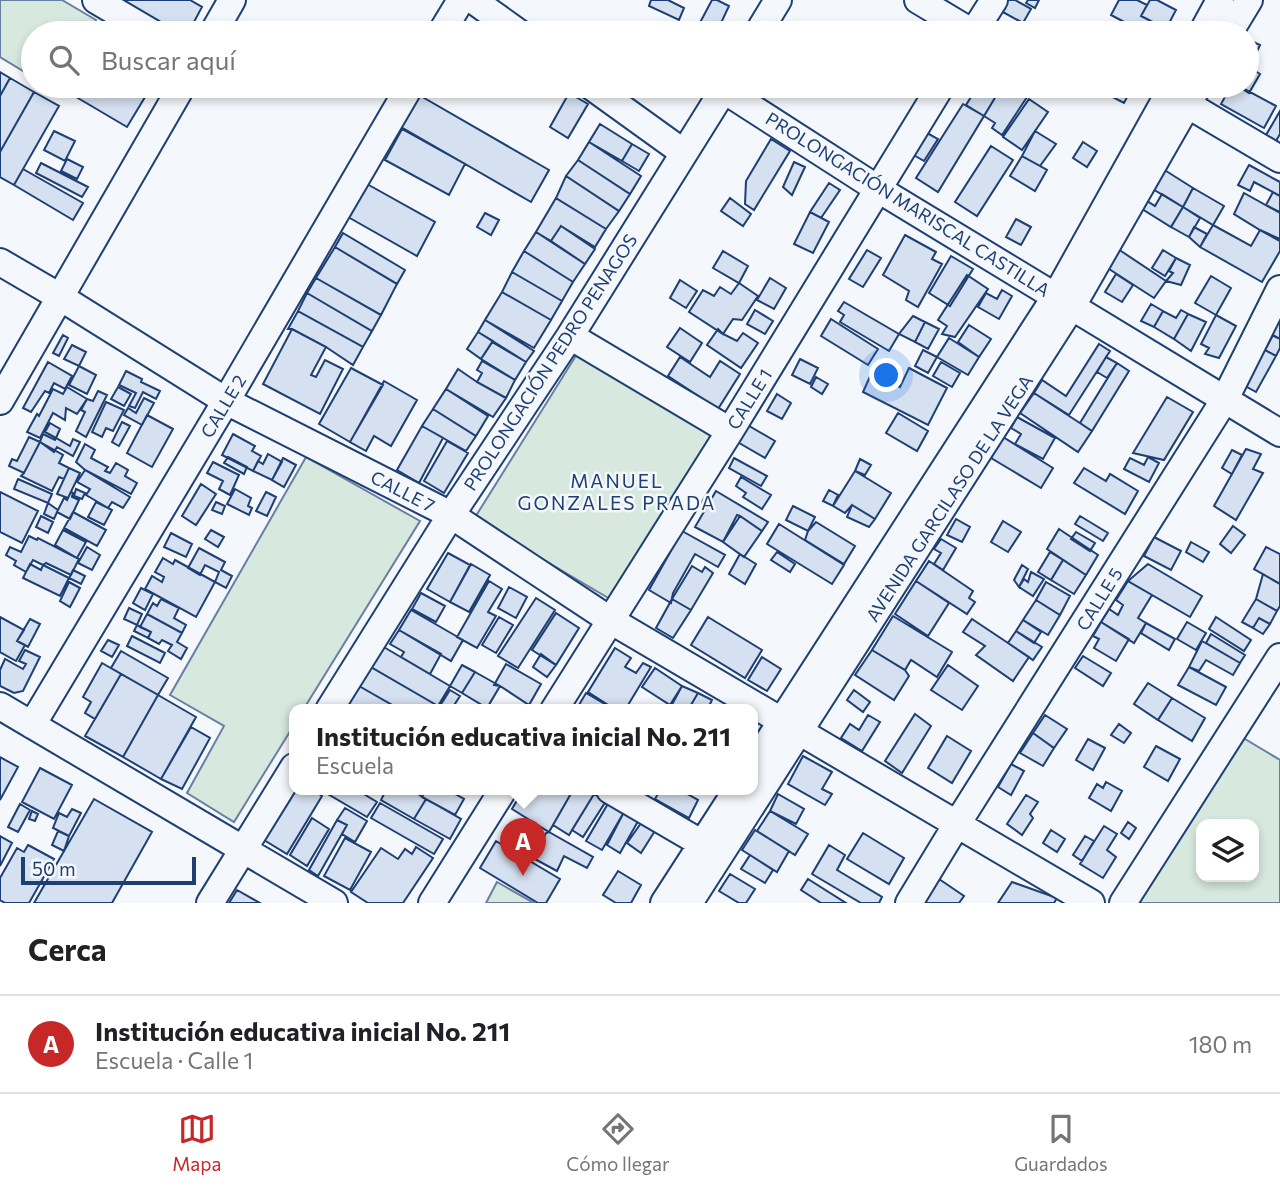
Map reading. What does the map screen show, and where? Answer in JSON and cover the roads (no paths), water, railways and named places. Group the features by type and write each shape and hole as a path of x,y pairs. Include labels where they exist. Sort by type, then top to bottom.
{"street":[{"path":"96,0 132,21"},
{"path":"220,21 232,0"},
{"path":"448,21 461,0"},
{"path":"473,0 502,21"},
{"path":"765,21 778,0"},
{"path":"918,0 953,21"},
{"path":"981,21 994,0"},
{"path":"1209,21 1220,0"},
{"path":"1236,21 1248,0"},
{"path":"0,401 175,98"},
{"name":"CALLE 2","path":"33,725 403,98"},
{"path":"608,98 684,153"},
{"name":"PROLONGACIÓN PEDRO PENAGOS","path":"333,704 451,514 570,336 719,98"},
{"name":"PROLONGACIÓN MARISCAL CASTILLA","path":"740,98 878,189 1280,433"},
{"name":"CALLE 1","path":"558,704 730,431 934,98"},
{"name":"AVENIDA GARCILASO DE LA VEGA","path":"758,776 1064,301 1178,98"},
{"path":"1190,98 1280,159"},
{"name":"CALLE 7","path":"0,262 226,401 451,514 610,621 751,704"},
{"name":"CALLE 5","path":"909,903 1225,399 1280,289"},
{"path":"570,336 730,431"},
{"path":"1123,903 1280,657"},
{"path":"0,706 334,903"},
{"name":"CALLE 7","path":"758,708 1091,903"},
{"name":"AVENIDA GARCILASO DE LA VEGA","path":"758,761 790,727"},
{"path":"210,903 289,775"},
{"path":"432,903 500,795"},
{"path":"619,795 711,849"},
{"name":"AVENIDA GARCILASO DE LA VEGA","path":"689,903 735,795"},
{"name":"AVENIDA GARCILASO DE LA VEGA","path":"664,903 711,849 746,795"}],"place":[{"name":"Institución educativa inicial No. 211","path":"523,876"}],"district":[{"name":"MANUEL GONZALES PRADA","path":"617,491"}]}
